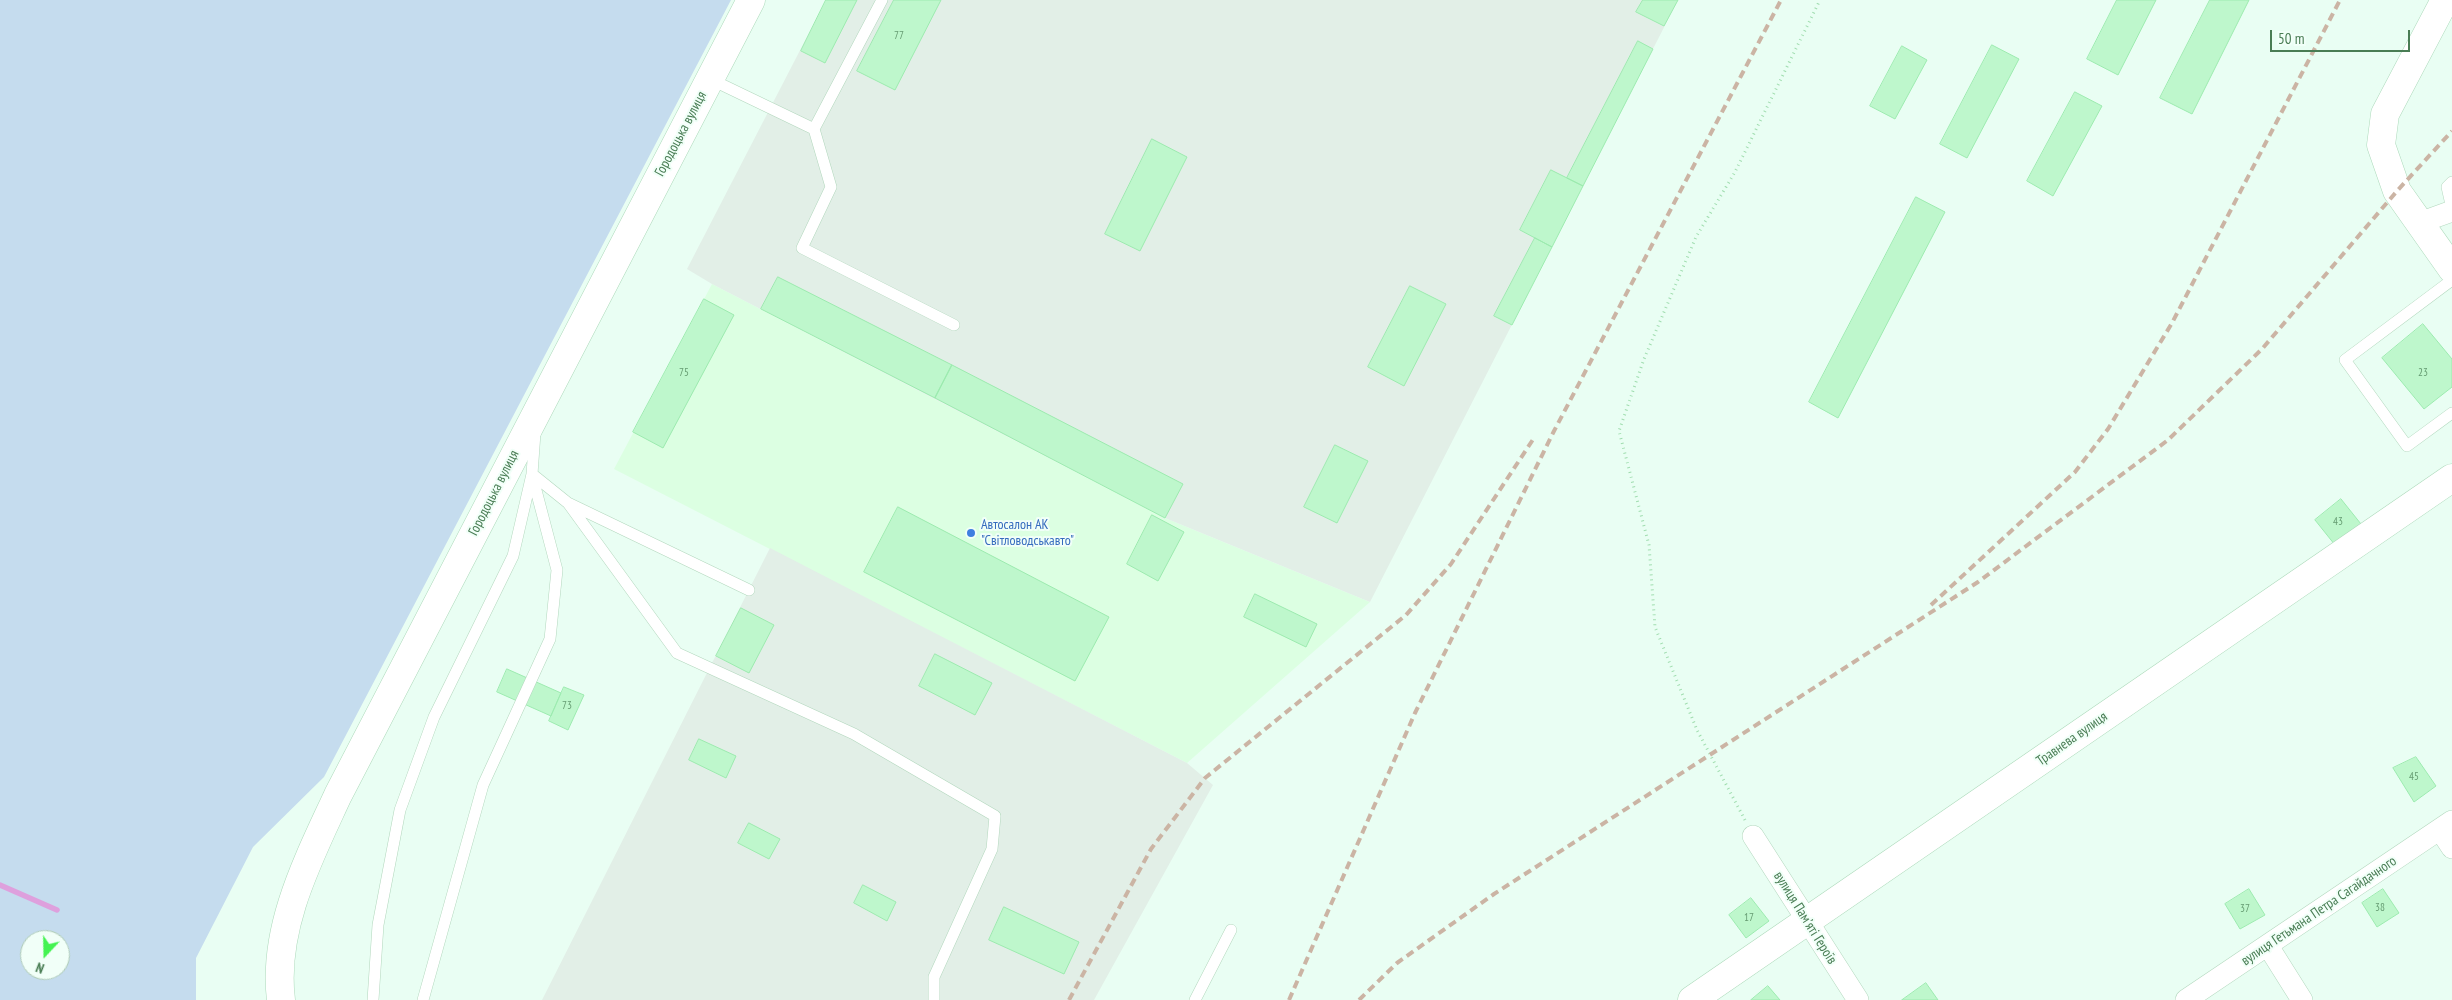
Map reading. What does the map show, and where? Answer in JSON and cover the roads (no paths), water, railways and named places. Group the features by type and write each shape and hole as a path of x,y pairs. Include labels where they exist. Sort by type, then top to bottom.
{"main road":[{"name":"Городоцька вулиця","path":"281,1000 284,935 306,865 343,786 537,409 751,0"},
{"path":"2445,0 2384,114 2381,145 2397,191 2452,268"},
{"name":"Травнева вулиця","path":"1692,1000 2452,478"}],"street":[{"path":"2419,223 2452,210"},
{"path":"2446,826 2452,848"},
{"name":"вулиця Гетьмана Петра Сагайдачного","path":"2186,1000 2446,826"},
{"name":"вулиця Памʼяті Героїв","path":"1753,836 1858,1000"},
{"path":"2268,946 2302,1000"}],"lane":[{"path":"882,0 814,129 831,187 802,248 954,325"},
{"path":"710,79 814,129"},
{"path":"2452,182 2447,187 2452,210"},
{"path":"2452,280 2345,360 2407,446 2452,413"},
{"path":"373,1000 378,925 400,810 434,717 513,556 532,474 537,409"},
{"path":"532,474 568,503 749,590"},
{"path":"423,1000 483,785 550,639 556,570 532,474"},
{"path":"568,503 677,653 854,734 995,816 992,849 934,977 934,1000"},
{"path":"1195,1000 1231,930"}],"waterway":[{"path":"0,885 57,910"}],"railway":[{"path":"1289,1000 1415,713 1554,431 1781,0"},
{"path":"1931,605 2075,472 2108,429 2172,323 2340,0"},
{"path":"1359,1000 1397,963 1494,894 1978,582 2168,440 2262,349 2397,191 2452,131"},
{"path":"1069,1000 1151,849 1205,778 1406,615 1451,564 1534,438"}],"place":[{"name":"Автосалон АК \"Світловодськавто\"","path":"971,533"}]}
